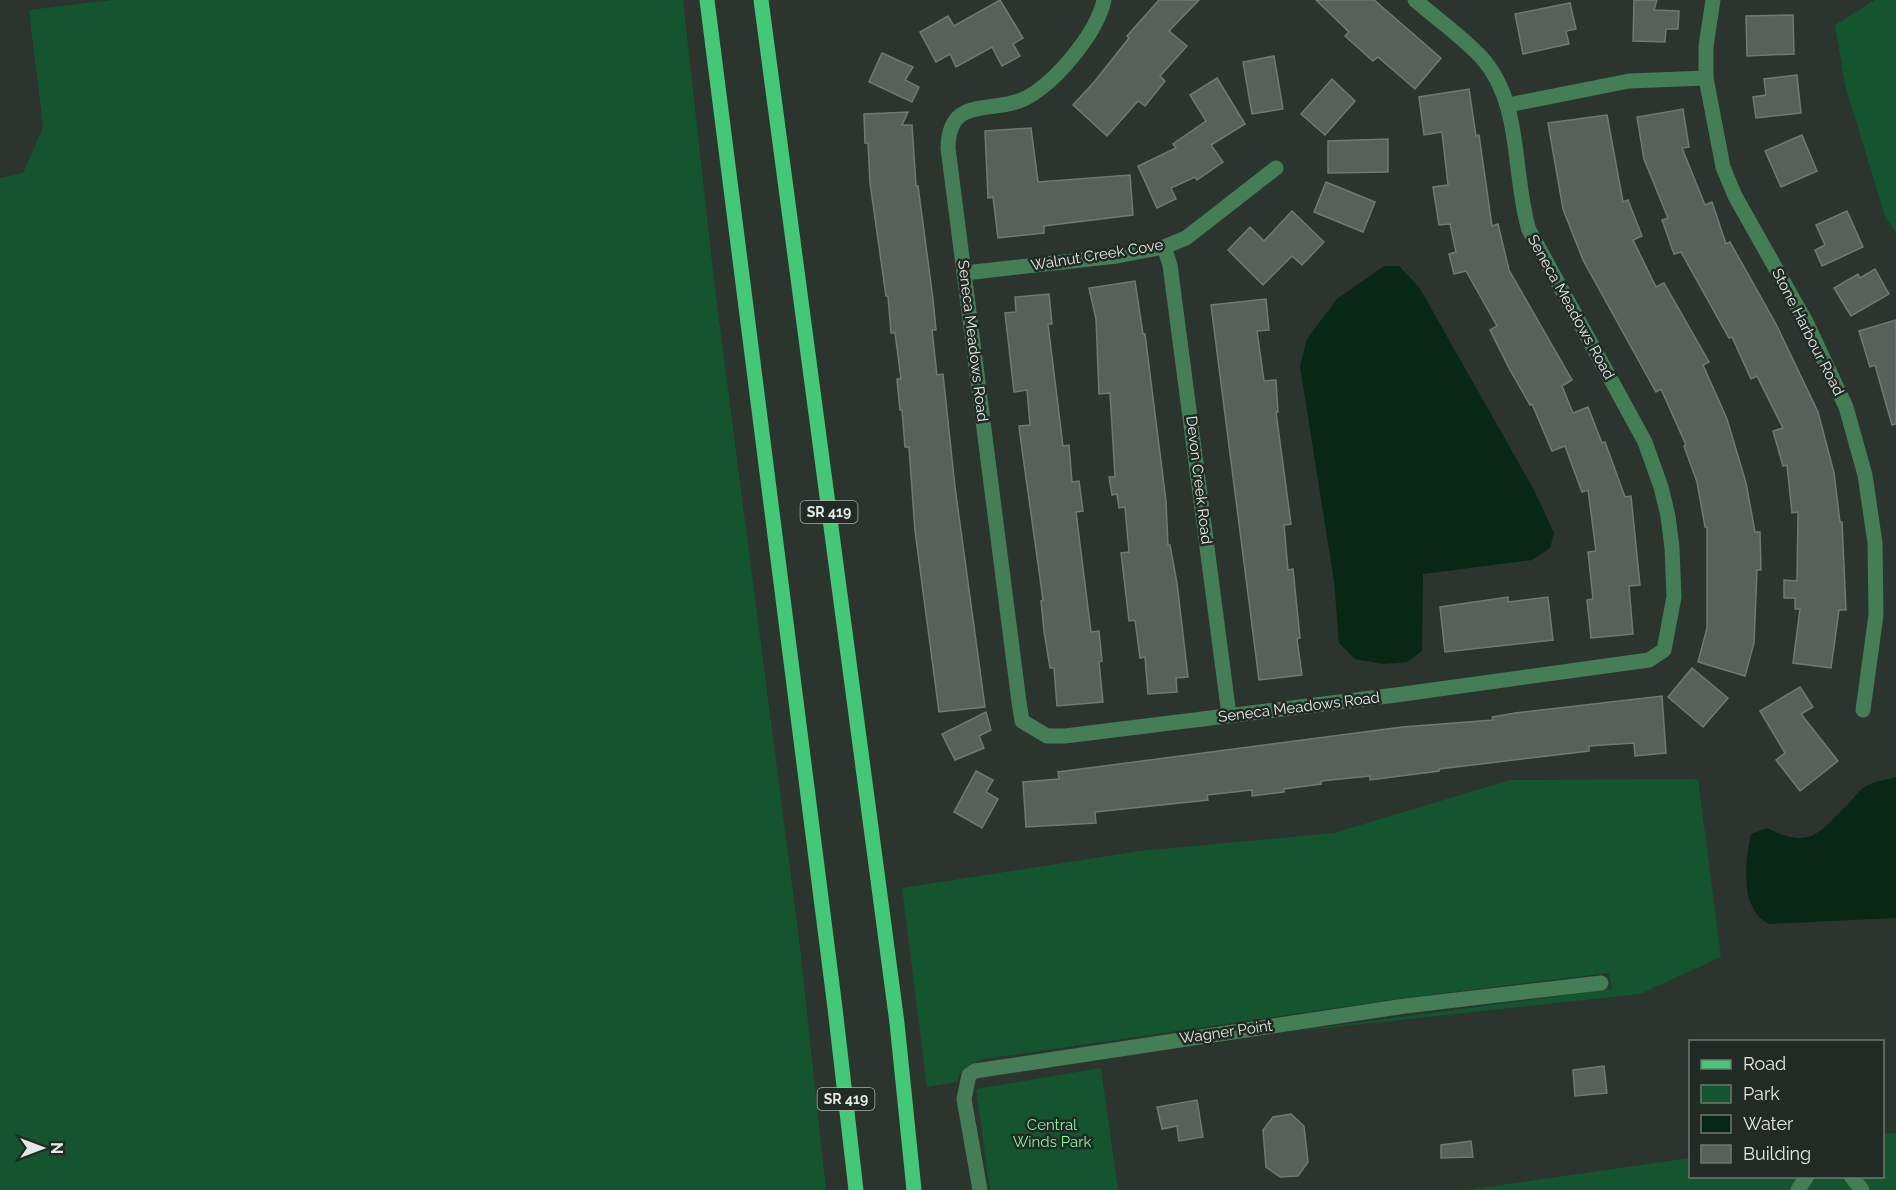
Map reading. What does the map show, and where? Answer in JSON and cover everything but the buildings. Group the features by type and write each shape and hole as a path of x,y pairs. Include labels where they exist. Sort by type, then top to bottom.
{"main road":[{"name":"SR 419","path":"706,0 835,1008 856,1190"},
{"name":"SR 419","path":"761,0 897,1023 914,1190"}],"street":[{"name":"Seneca Meadows Road","path":"1104,0 1101,16 1091,32 1044,87 1024,99 964,113 952,122 948,131 948,148 1022,721 1047,736 1065,736 1649,660 1664,650 1674,597 1672,548 1668,516 1645,442 1529,230 1522,207 1508,105 1496,78 1482,58 1415,0"},
{"name":"Stone Harbour Road","path":"1713,0 1706,46 1706,78 1723,166 1735,196 1806,322 1846,407 1865,475 1875,543 1876,615 1863,710"},
{"path":"1508,105 1629,81 1706,78"},
{"name":"Walnut Creek Cove","path":"965,273 1117,255 1164,247 1186,238 1276,168"},
{"name":"Devon Creek Road","path":"1164,247 1170,265 1229,715"},
{"name":"Wagner Point","path":"980,1190 964,1099 969,1075 975,1071 1405,1006 1601,983"},
{"path":"1853,1178 1862,1190"}],"green space":[{"path":"112,0 683,0 714,281 799,939 826,1190 0,1190 0,178 23,173 43,127 29,10"},
{"path":"1875,0 1896,0 1896,233 1885,216 1845,85 1835,25"},
{"path":"1698,779 1721,957 1640,994 1280,1033 1612,989 1609,973 1404,998 992,1058 967,1067 957,1082 927,1087 902,888 1140,851 1334,833 1510,780"},
{"name":"Central Winds Park","path":"1101,1068 1118,1190 990,1190 976,1089"},
{"path":"1896,1133 1896,1190 1466,1190 1689,1158 1689,1178 1884,1178 1884,1134"}],"water":[{"path":"1384,266 1399,266 1419,287 1534,490 1554,533 1550,548 1532,560 1423,574 1422,651 1407,662 1383,664 1355,659 1339,643 1334,581 1300,366 1307,339 1337,299"},
{"path":"1896,777 1896,918 1769,924 1759,917 1753,907 1746,884 1751,834 1767,828 1794,838 1812,835 1829,823 1863,788 1872,783"}]}
